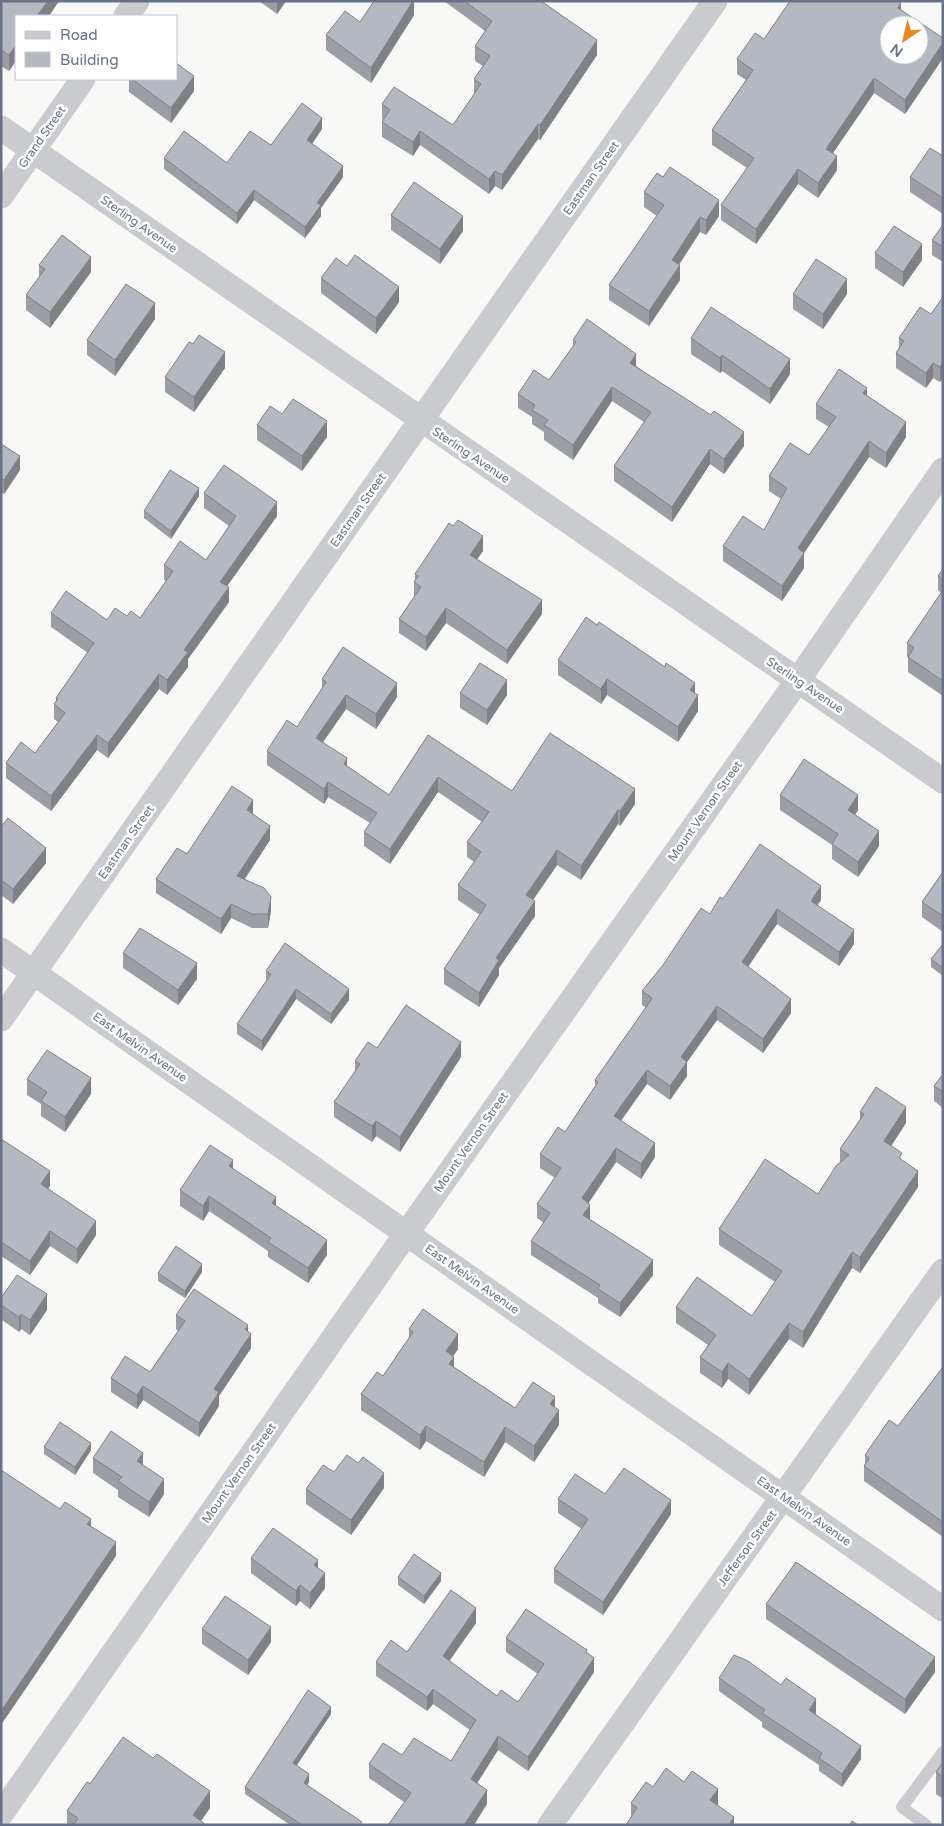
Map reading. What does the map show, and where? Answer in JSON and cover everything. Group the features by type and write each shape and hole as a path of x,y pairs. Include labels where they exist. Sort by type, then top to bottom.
{"street":[{"path":"127,15 137,1"},
{"name":"Eastman Street","path":"1,1019 716,1"},
{"name":"Grand Street","path":"1,196 82,80"},
{"name":"Sterling Avenue","path":"1,128 943,781"},
{"name":"Mount Vernon Street","path":"1,1814 406,1234 798,680 943,470"},
{"name":"East Melvin Avenue","path":"1,950 943,1608"},
{"name":"Jefferson Street","path":"550,1825 943,1271"}],"lane":[{"path":"926,1825 902,1807 943,1752"}],"building":[{"path":"1,1 48,1 38,15 15,15 15,46 9,55 1,50"},
{"path":"374,1 413,1 371,68 326,35 345,11 360,22"},
{"path":"464,1 541,1 597,40 540,125 538,124 502,175 495,171 489,179 420,131 413,142 382,122 390,110 382,104 394,87 453,125 481,84 474,79 490,56 475,46 492,21"},
{"path":"790,1 898,1 901,3 898,8 908,15 879,15 879,65 928,65 905,100 874,78 826,149 837,156 818,183 798,169 756,229 721,205 754,158 712,130 753,70 737,59 755,33 764,39"},
{"path":"929,29 943,38 943,43 929,64"},
{"path":"178,64 194,76 171,108 133,80 178,80"},
{"path":"302,103 322,118 307,140 343,166 317,203 321,205 305,227 254,190 237,213 164,158 184,131 227,163 250,131 271,145"},
{"path":"930,148 943,156 943,198 910,177"},
{"path":"670,167 719,200 706,220 700,217 672,260 680,265 649,311 609,285 664,205 644,192 657,173 663,177"},
{"path":"414,182 463,216 440,249 391,215"},
{"path":"943,225 943,247 932,240"},
{"path":"894,226 922,244 903,272 875,253"},
{"path":"62,235 91,257 50,312 26,295 45,269 39,265"},
{"path":"355,255 399,287 376,318 321,278 336,258 347,266"},
{"path":"816,259 847,279 823,314 793,294"},
{"path":"126,284 155,303 115,360 87,340"},
{"path":"943,297 943,362 940,367 933,363 926,373 896,353 904,341 899,338 920,307 931,314"},
{"path":"711,307 790,359 770,389 722,355 720,358 691,338"},
{"path":"587,319 636,354 630,363 711,415 714,411 744,432 724,459 710,449 672,507 614,466 651,412 612,387 573,445 544,425 548,420 532,410 535,405 518,394 534,370 549,380 576,342 573,340"},
{"path":"199,335 225,352 194,397 165,377 189,342 193,344"},
{"path":"839,369 867,388 863,393 906,422 886,453 869,441 798,548 804,553 782,586 723,546 743,516 764,530 787,488 769,476 790,443 809,455 836,417 816,404"},
{"path":"293,399 327,421 302,456 257,425 270,406 282,414"},
{"path":"1,444 20,456 4,480 1,478"},
{"path":"224,465 277,502 220,582 229,587 184,650 188,652 167,680 159,674 108,743 97,735 51,796 6,763 21,742 35,753 65,713 54,704 58,699 56,698 94,643 51,613 66,591 107,620 115,608 127,616 131,611 140,618 173,571 164,565 180,541 206,560 236,516 204,493"},
{"path":"170,470 199,488 171,531 144,511"},
{"path":"458,520 483,536 470,555 542,600 507,650 446,608 426,637 399,619 421,587 414,582 418,576 415,574 449,523 453,526"},
{"path":"943,569 943,579 938,576"},
{"path":"943,590 943,681 908,657 914,648 907,643"},
{"path":"586,617 597,625 599,622 665,667 666,663 695,683 690,690 698,695 678,727 607,679 601,689 558,660"},
{"path":"343,647 397,683 376,714 346,695 316,738 347,758 344,764 389,795 428,735 512,791 550,733 635,789 620,811 618,810 581,866 557,850 526,895 535,901 496,958 499,960 479,993 444,969 486,905 458,885 481,852 467,842 489,812 438,777 390,849 364,832 377,813 328,782 324,789 267,751 287,720 297,727 326,682 322,679"},
{"path":"480,663 507,680 487,710 460,693"},
{"path":"804,759 858,795 848,810 879,831 858,862 832,844 838,834 780,795"},
{"path":"232,786 253,800 247,810 270,826 237,876 264,888 271,897 268,914 252,914 231,904 221,919 156,879 177,848 187,854"},
{"path":"8,818 46,848 13,889 1,880 1,827"},
{"path":"760,844 821,886 811,901 854,930 839,952 777,909 742,962 791,999 763,1039 717,1006 681,1057 687,1062 670,1086 647,1070 614,1116 655,1143 641,1164 616,1148 582,1198 590,1205 583,1215 653,1260 620,1303 598,1289 600,1285 531,1241 550,1213 537,1204 561,1168 540,1154 558,1127 565,1132 598,1082 595,1080 651,1000 652,998 642,991 663,965 701,908 710,914 720,897 723,899"},
{"path":"943,872 943,916 922,902"},
{"path":"140,928 197,963 178,990 123,953"},
{"path":"285,943 349,989 331,1014 296,989 262,1041 237,1024 271,974 266,971"},
{"path":"943,944 943,968 931,959"},
{"path":"406,1005 461,1042 400,1137 376,1121 372,1126 334,1102 360,1064 355,1061 368,1042 377,1048"},
{"path":"47,1050 91,1078 65,1117 41,1101 47,1092 27,1079"},
{"path":"943,1074 943,1092 934,1086"},
{"path":"876,1087 906,1107 884,1141 902,1153 899,1158 918,1171 860,1257 852,1252 803,1332 789,1323 749,1379 728,1363 722,1372 700,1357 716,1335 676,1307 697,1277 752,1316 782,1271 719,1229 765,1159 818,1194 836,1166 849,1155 840,1149 864,1114 860,1112"},
{"path":"1,1139 50,1171 41,1184 96,1221 77,1249 50,1231 30,1261 1,1242"},
{"path":"210,1145 233,1160 229,1166 276,1197 272,1203 327,1240 308,1268 268,1242 271,1238 209,1196 203,1206 180,1190"},
{"path":"176,1246 202,1264 185,1291 158,1273"},
{"path":"17,1275 47,1294 30,1320 21,1314 19,1317 1,1305 1,1298"},
{"path":"194,1289 248,1325 245,1329 251,1334 214,1389 219,1392 199,1423 143,1386 137,1395 111,1378 125,1356 150,1372 185,1321 176,1315"},
{"path":"423,1309 458,1334 446,1351 454,1357 449,1364 515,1408 533,1382 555,1397 550,1404 559,1410 534,1446 505,1427 484,1462 426,1426 420,1435 361,1394 377,1372 383,1376 413,1332 409,1329"},
{"path":"943,1367 943,1522 864,1466 869,1458 865,1455 889,1420 898,1426"},
{"path":"60,1422 91,1443 75,1467 44,1447"},
{"path":"111,1431 143,1453 137,1461 164,1479 149,1502 118,1481 122,1477 93,1458"},
{"path":"347,1455 358,1463 363,1457 384,1473 351,1520 306,1489 323,1465 334,1472"},
{"path":"624,1468 671,1500 603,1602 554,1569 588,1519 558,1499 575,1474 605,1494"},
{"path":"1,1470 60,1509 65,1502 91,1519 87,1524 116,1542 1,1711"},
{"path":"273,1528 318,1560 314,1565 325,1573 310,1593 300,1585 296,1591 251,1558"},
{"path":"414,1554 441,1573 424,1596 398,1577"},
{"path":"796,1562 935,1657 905,1699 766,1604"},
{"path":"451,1590 476,1608 443,1656 497,1696 501,1690 518,1702 544,1664 506,1638 526,1609 587,1650 586,1652 594,1658 528,1757 498,1736 471,1779 487,1790 464,1825 388,1825 411,1793 369,1764 383,1743 402,1755 414,1738 451,1761 476,1720 433,1689 427,1697 376,1662 391,1640 407,1652"},
{"path":"225,1596 271,1627 248,1660 202,1629"},
{"path":"734,1655 748,1661 781,1685 786,1678 816,1699 809,1710 861,1746 842,1774 819,1758 822,1753 762,1713 765,1710 719,1678"},
{"path":"308,1690 331,1707 293,1763 309,1774 304,1783 362,1822 360,1825 302,1825 245,1787"},
{"path":"123,1737 153,1758 157,1754 210,1791 193,1815 206,1825 74,1825 78,1818 67,1811 87,1782 90,1784"},
{"path":"943,1762 943,1777 936,1772"},
{"path":"666,1768 684,1782 692,1771 718,1789 710,1800 734,1817 729,1825 626,1825 637,1808 631,1803 646,1782 653,1787"},
{"path":"852,1821 858,1825 850,1825"}]}
